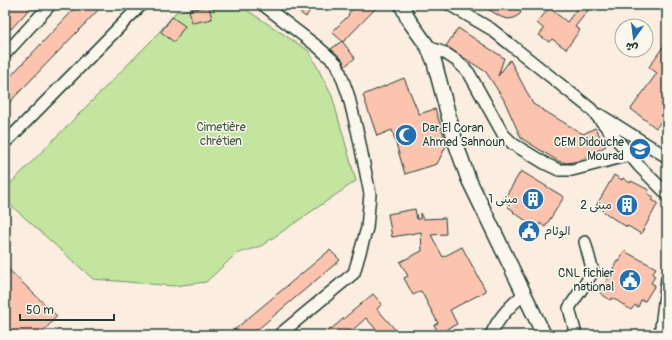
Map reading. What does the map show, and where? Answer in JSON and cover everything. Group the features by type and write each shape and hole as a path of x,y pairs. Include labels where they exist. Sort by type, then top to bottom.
{"street":[{"path":"5,54 50,5"},
{"path":"8,140 140,5"},
{"path":"263,5 318,47 337,64 348,94 370,194 367,228 354,273 280,335"},
{"path":"402,5 408,19 428,47 434,61 456,144 468,178 544,335"},
{"path":"450,5 490,29 591,109 667,157"},
{"path":"428,47 445,53 457,61 469,73 503,134 513,144 546,164 559,170 572,170 630,155"},
{"path":"591,109 630,155 667,194"},
{"path":"576,335 568,308 593,272 585,242"},
{"path":"660,335 667,278"},
{"path":"491,335 502,316 512,304 524,294"}],"green space":[{"name":"Cimetière chrétien","path":"208,5 239,5 309,51 332,96 356,181 261,246 236,254 206,282 174,286 93,279 5,200 5,189 154,38 176,12"}],"building":[{"path":"5,5 33,5 11,29 5,23"},
{"path":"78,5 103,5 5,107 5,82"},
{"path":"289,5 313,5 306,17"},
{"path":"356,5 379,5 343,42 332,32 349,15 348,14"},
{"path":"481,5 523,5 520,14 514,18 508,19 501,17"},
{"path":"580,5 583,5 589,9 575,27 580,30 566,49 552,39 549,42 539,35 544,29 537,23 549,8 567,22"},
{"path":"209,6 212,19 192,23 189,10"},
{"path":"172,17 185,26 174,42 161,32"},
{"path":"458,28 504,58 498,76 510,60 533,104 583,134 595,128 606,146 579,161 567,163 558,161 521,138 504,100 486,72 446,46"},
{"path":"342,41 355,58 345,66 342,59 331,49"},
{"path":"667,41 667,114 656,128 631,109 657,73 649,67"},
{"path":"404,78 419,114 435,109 447,144 437,164 405,174 392,130 377,136 363,95"},
{"name":"مبنى 1","path":"521,171 564,197 545,227 540,223 539,226 532,222 531,224 513,212 514,211 508,207 510,205 503,201"},
{"name":"مبنى 2","path":"614,175 622,180 623,178 630,183 631,181 649,190 648,194 654,197 652,200 658,203 641,234 614,219 596,206"},
{"path":"415,209 417,219 420,219 420,213 423,219 445,218 446,234 431,235 443,257 462,247 486,291 450,310 457,324 439,333 434,325 438,323 421,291 413,295 404,278 408,276 400,262 422,251 421,232 392,237 388,214"},
{"path":"330,250 340,260 251,335 228,335"},
{"path":"624,251 656,268 652,274 655,276 651,283 655,285 645,301 641,300 638,307 635,305 631,310 613,298 610,300 600,293"},
{"path":"5,266 57,316 40,335 10,335 5,330"},
{"path":"373,294 382,304 377,309 400,335 381,335 366,318 347,335 324,335"}],"place":[{"name":"Dar El Coran Ahmed Sahnoun","path":"406,135"},
{"name":"CEM Didouche Mourad","path":"640,149"},
{"name":"مبنى 1","path":"533,199"},
{"name":"مبنى 2","path":"627,205"},
{"name":"الوئام","path":"529,231"},
{"name":"CNL fichier national","path":"630,280"}]}
